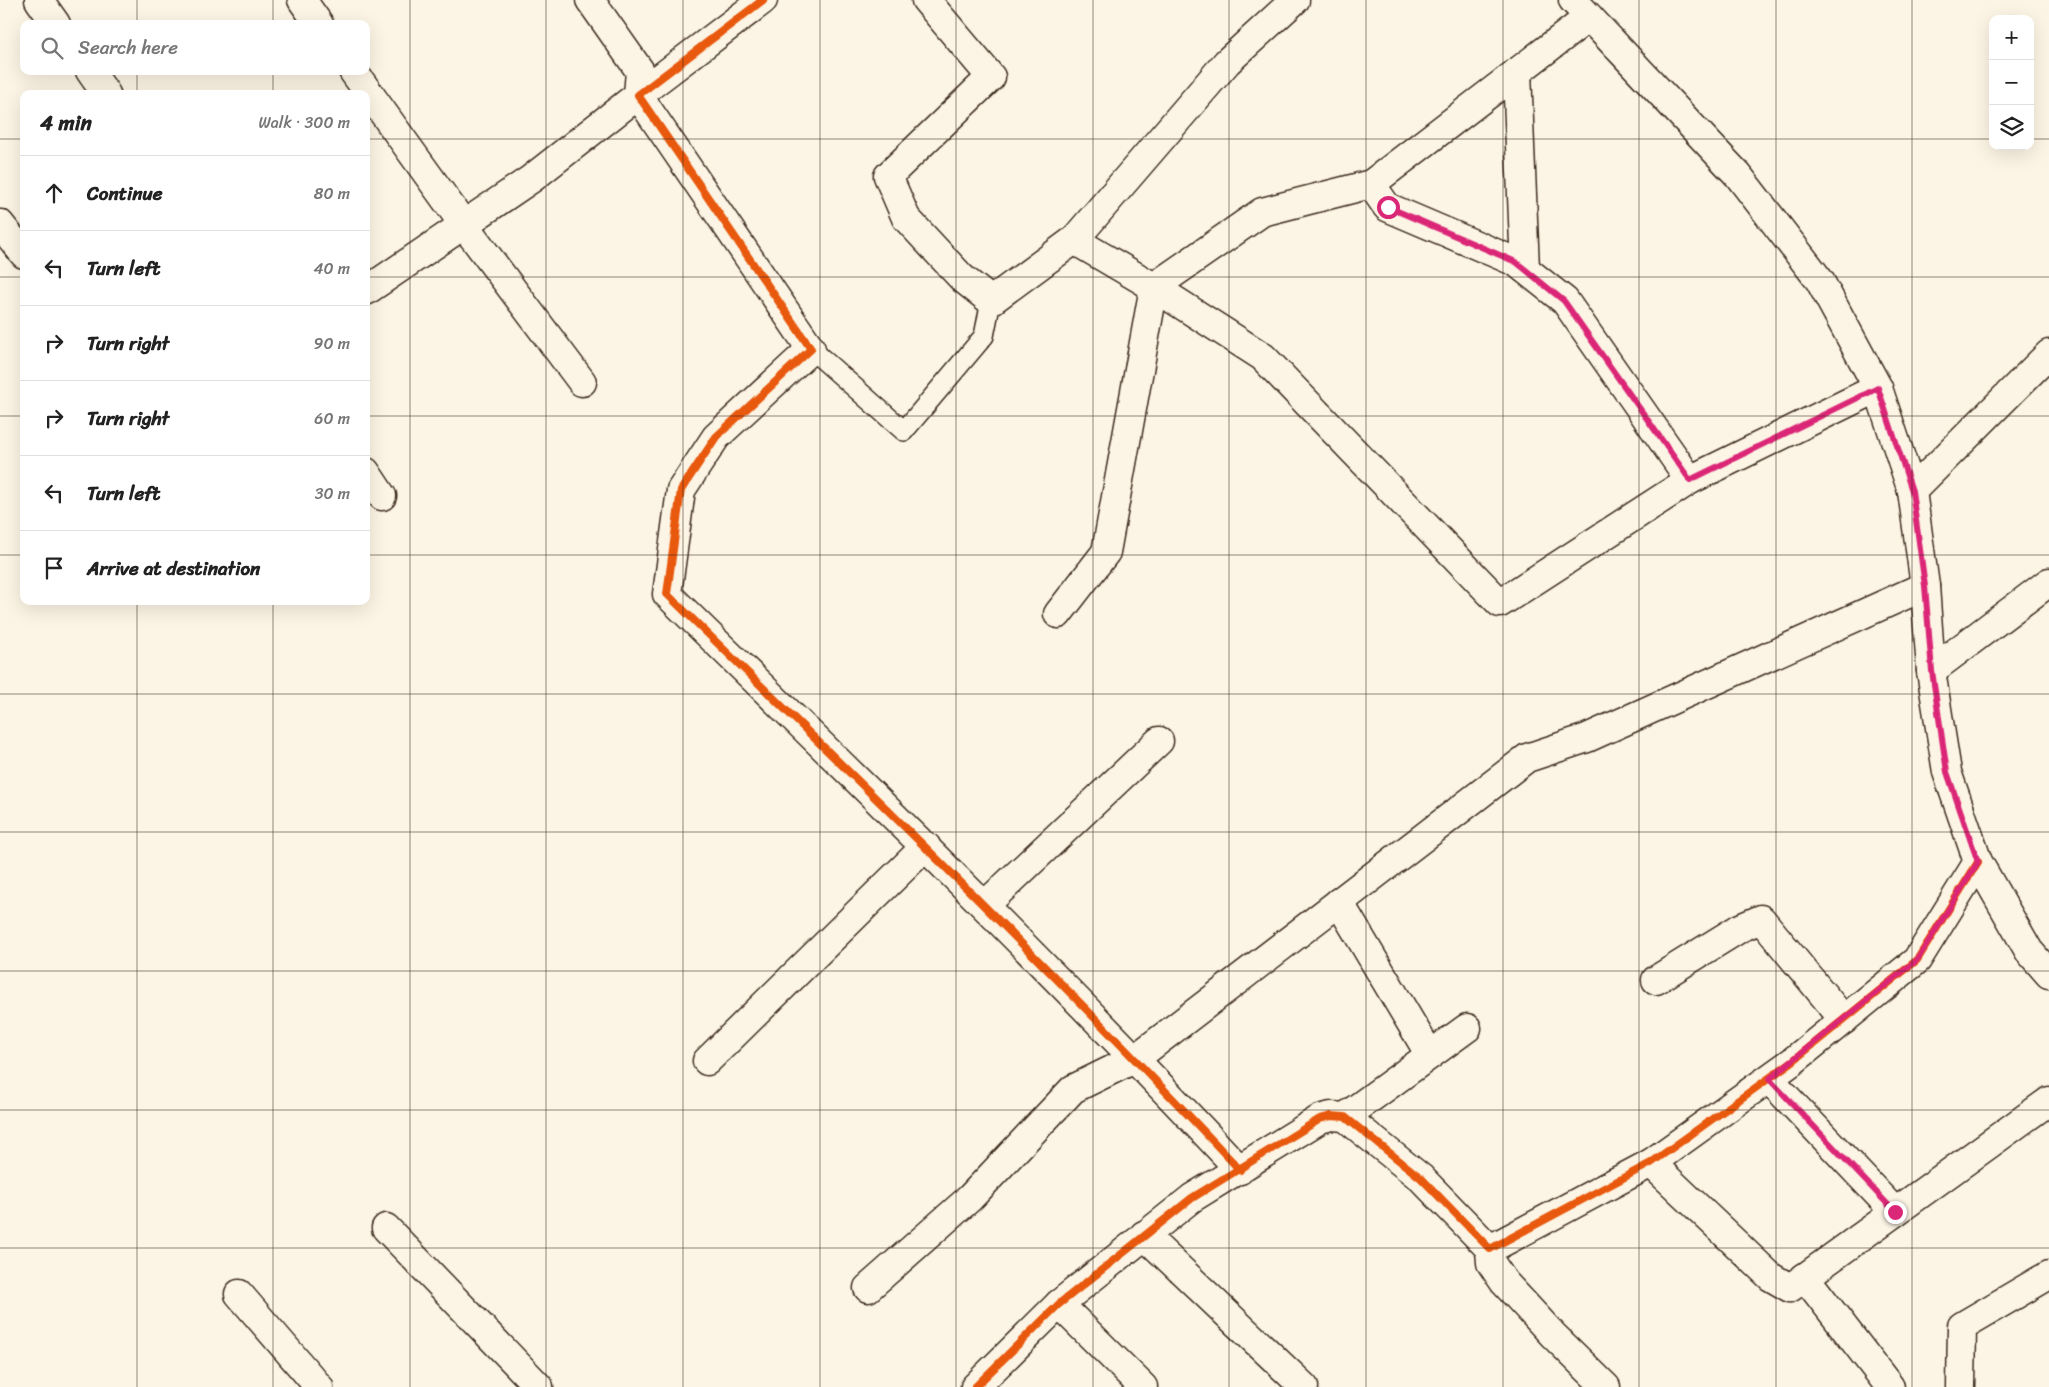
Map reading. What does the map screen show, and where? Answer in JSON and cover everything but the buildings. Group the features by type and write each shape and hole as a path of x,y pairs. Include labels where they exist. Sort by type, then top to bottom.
{"street":[{"path":"39,0 53,20"},
{"path":"302,0 316,20"},
{"path":"590,0 640,71 638,95 811,349 716,437 681,490 667,594 926,846 1136,1058 1240,1170"},
{"path":"370,288 531,179 763,0"},
{"path":"926,0 991,78 888,176 906,218 962,278 991,301 1074,240 1228,62 1294,0"},
{"path":"1058,614 1106,552 1154,287 1262,212 1370,184 1517,72 1581,9 1744,182 1820,281 1878,388 1912,491 1925,586 1932,671 1947,772 1978,862 2029,951 2049,974"},
{"path":"1517,72 1525,269"},
{"path":"93,75 103,90"},
{"path":"356,75 367,90"},
{"path":"370,94 582,382"},
{"path":"1370,184 1388,207 1516,262 1564,301 1690,480"},
{"path":"0,224 20,249"},
{"path":"1074,240 1154,287 1263,357 1500,603 1690,480 1878,388"},
{"path":"1912,491 2049,354"},
{"path":"370,478 382,496"},
{"path":"1932,671 2049,582"},
{"path":"868,1288 970,1198 1073,1088 1136,1058 1528,758 1587,738 1925,586"},
{"path":"984,905 1159,741"},
{"path":"707,1061 926,846"},
{"path":"1490,1249 1651,1163 1769,1079 1844,1020 1917,960 1978,862"},
{"path":"1339,902 1430,1055"},
{"path":"1656,980 1740,928 1762,919 1844,1020"},
{"path":"1345,1117 1467,1028"},
{"path":"1769,1079 1895,1212"},
{"path":"1651,1163 1771,1277 1790,1288 2049,1101"},
{"path":"975,1387 1059,1304 1192,1198 1320,1119 1331,1116 1345,1117 1422,1178 1490,1249 1491,1263 1504,1282 1553,1335 1606,1387"},
{"path":"386,1228 539,1387"},
{"path":"1144,1236 1304,1387"},
{"path":"1962,1387 1962,1326 2049,1276"},
{"path":"1805,1277 1890,1387"},
{"path":"239,1294 319,1387"},
{"path":"1059,1304 1143,1387"}],"lane":[{"path":"811,349 904,431 984,336 991,301"}],"cycle path":[{"path":"763,0 638,95 811,349 716,437 681,490 667,594 1029,951 1240,1170"},
{"path":"975,1387 1059,1304 1192,1198 1320,1119 1331,1116 1345,1117 1421,1178 1490,1249 1651,1163 1793,1061 1917,960 1978,862"}],"route":[{"path":"1388,207 1516,262 1564,301 1690,480 1878,388 1912,491 1925,586 1932,671 1947,772 1978,862 1917,960 1769,1079 1895,1212"}]}
